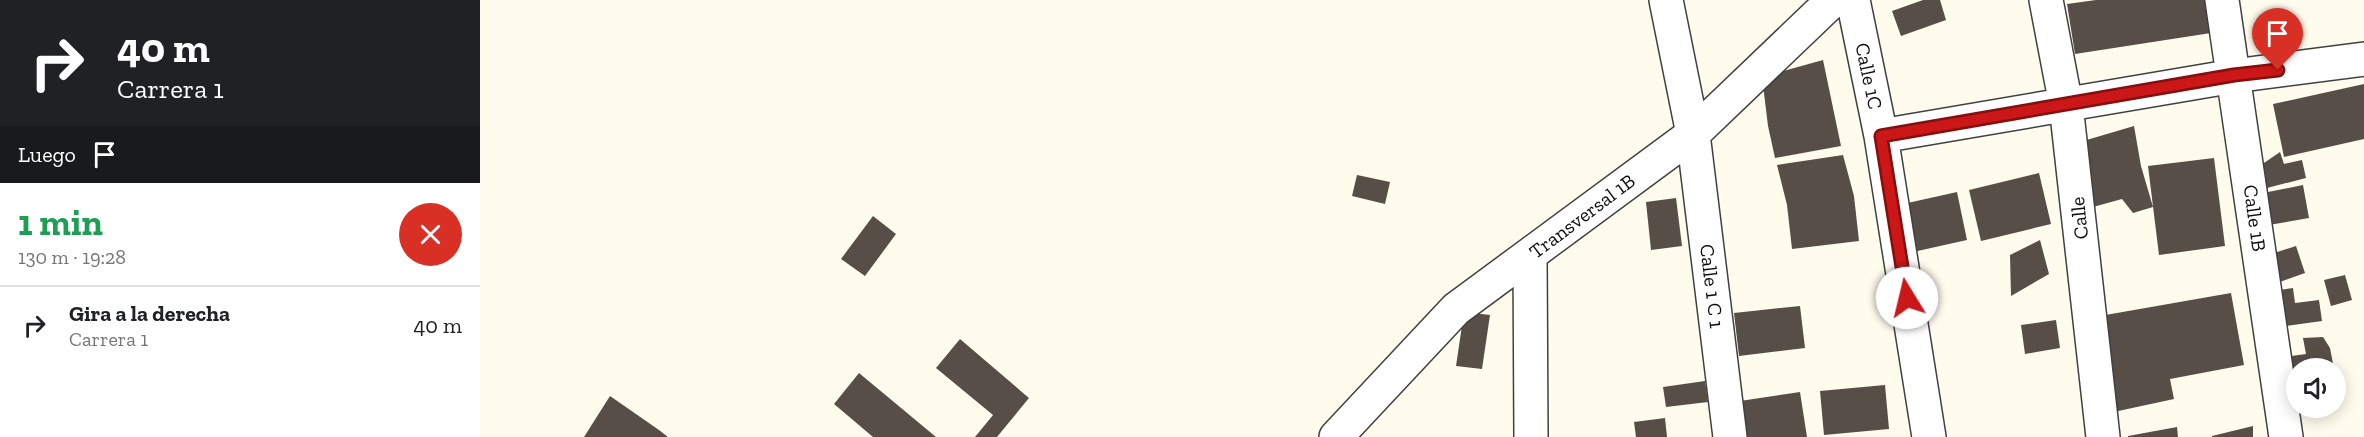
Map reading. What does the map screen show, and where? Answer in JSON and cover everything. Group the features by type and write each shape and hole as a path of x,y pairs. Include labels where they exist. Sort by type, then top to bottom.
{"street":[{"name":"Calle 1 C 1","path":"1666,0 1693,134 1730,437"},
{"name":"Transversal 1B","path":"1336,437 1456,309 1693,134 1833,0"},
{"name":"Calle 1C","path":"1853,0 1881,136 1929,437"},
{"name":"Calle","path":"2046,0 2066,105 2103,437"},
{"name":"Calle 1B","path":"2222,0 2286,437"},
{"path":"1881,136 2234,75 2364,59"},
{"path":"1530,255 1531,437"}],"building":[{"path":"1923,0 1940,0 1946,20 1901,36 1892,11"},
{"path":"2096,0 2206,0 2211,33 2075,54 2067,4"},
{"path":"1823,60 1841,146 1775,158 1768,126 1762,77"},
{"path":"2364,84 2364,139 2284,157 2273,104"},
{"path":"2134,126 2141,166 2153,207 2133,213 2122,199 2093,207 2073,144"},
{"path":"2280,152 2284,164 2302,160 2306,178 2267,188 2261,165"},
{"path":"1843,155 1854,196 1859,241 1792,249 1787,205 1777,165"},
{"path":"2214,158 2225,246 2159,255 2148,166"},
{"path":"2039,173 2051,224 1981,241 1969,190"},
{"path":"1357,175 1390,182 1385,204 1352,196"},
{"path":"2303,185 2309,218 2269,225 2263,193"},
{"path":"1957,192 1967,240 1904,254 1894,206"},
{"path":"1676,198 1682,246 1651,250 1646,202"},
{"path":"873,216 896,234 865,276 841,259"},
{"path":"2040,240 2049,274 2011,296 2010,255"},
{"path":"2296,246 2305,273 2280,282 2271,254"},
{"path":"2345,275 2352,300 2331,306 2324,280"},
{"path":"2293,288 2295,303 2319,300 2322,321 2278,327 2273,291"},
{"path":"2231,293 2244,365 2170,379 2174,399 2109,413 2094,317"},
{"path":"1800,306 1805,348 1739,356 1734,313"},
{"path":"1464,312 1490,315 1482,369 1456,366"},
{"path":"2056,320 2060,348 2025,354 2021,325"},
{"path":"2323,337 2330,348 2332,358 2286,358 2286,368 2284,357 2306,354 2303,338"},
{"path":"960,339 1029,398 997,437 975,437 993,415 936,368"},
{"path":"859,373 936,437 873,437 834,404"},
{"path":"1705,381 1708,402 1666,407 1663,387"},
{"path":"1885,385 1889,429 1824,435 1820,391"},
{"path":"1800,392 1807,437 1746,437 1740,401"},
{"path":"610,396 659,430 668,437 584,437"},
{"path":"1665,418 1667,437 1636,437 1634,422"},
{"path":"2253,426 2253,437 2212,437 2212,436"},
{"path":"2177,427 2178,437 2128,437 2128,436"}],"route":[{"path":"1907,298 1881,136 2234,75 2278,70"}]}
